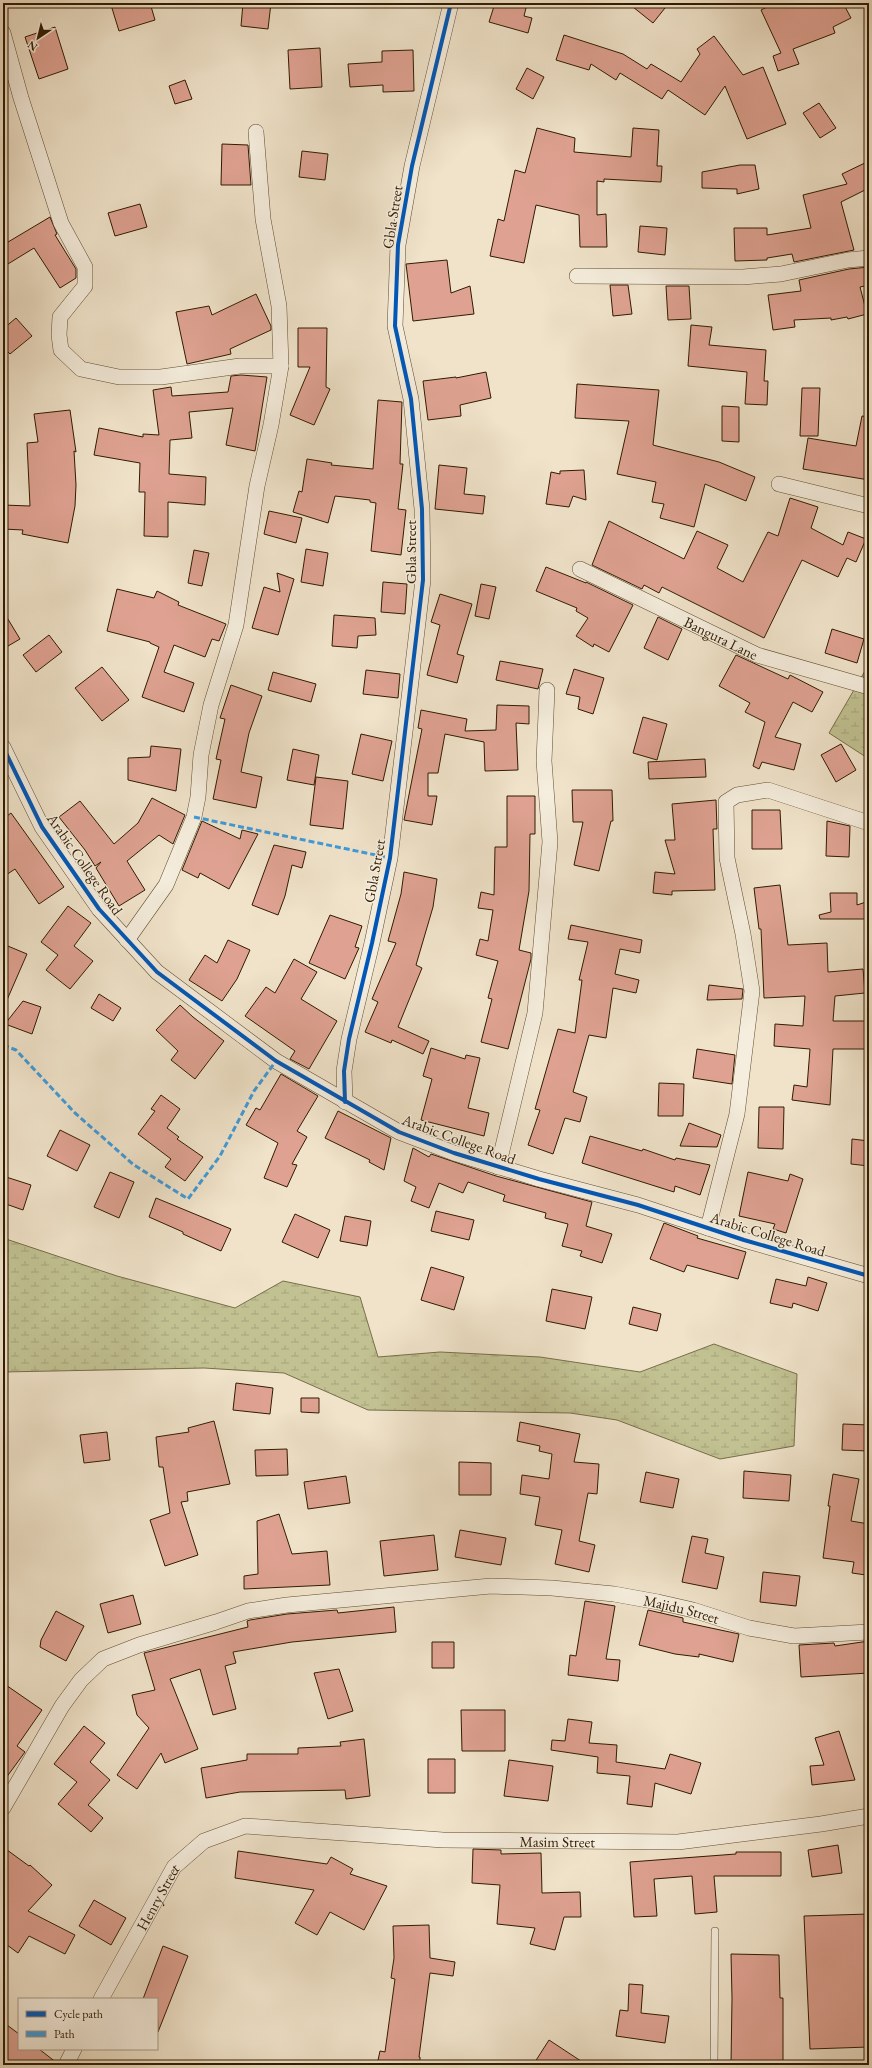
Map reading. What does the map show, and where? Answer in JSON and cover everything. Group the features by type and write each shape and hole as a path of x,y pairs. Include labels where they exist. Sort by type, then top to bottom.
{"street":[{"name":"Gbla Street","path":"345,1102 344,1071 349,1039 372,943 390,858 423,580 422,509 411,399 395,326 398,245 412,166 451,3"},
{"path":"3,33 21,98 61,223 85,267 84,286 60,317 59,335 62,350 81,369 119,377 161,377 240,366 280,366"},
{"path":"127,940 166,885 194,817 198,798 201,755 211,705 236,625 257,486 271,425 280,366 278,306 263,219 256,132"},
{"path":"577,276 743,277 780,274 848,260 869,258"},
{"path":"779,484 869,506"},
{"name":"Bangura Lane","path":"580,569 756,655 869,686"},
{"path":"498,1166 535,1013 550,842 544,761 547,690"},
{"name":"Arabic College Road","path":"3,747 42,827 99,909 157,972 276,1061 399,1132 454,1153 638,1205 708,1228 869,1276"},
{"path":"708,1228 737,1114 752,991 743,934 727,858 726,802 737,795 768,790 869,823"},
{"name":"Majidu Street","path":"3,1808 62,1706 81,1680 103,1659 139,1645 248,1611 287,1605 491,1586 552,1588 614,1594 693,1610 749,1628 794,1636 869,1632"},
{"name":"Masim Street","path":"245,1826 442,1840 678,1842 821,1824 869,1816"},
{"name":"Henry Street","path":"102,1998 174,1867 204,1841 245,1826"},
{"path":"66,2065 74,2050"}],"lane":[{"path":"714,2065 715,1931"}],"green space":[{"path":"869,664 869,759 829,733"},
{"path":"3,1238 117,1276 235,1308 283,1281 360,1297 378,1357 440,1352 540,1357 640,1372 714,1344 797,1374 794,1446 720,1459 617,1420 570,1413 368,1410 284,1373 204,1368 3,1372"}],"building":[{"path":"120,3 150,3 155,20 119,31 111,5"},
{"path":"243,3 271,3 268,29 241,26"},
{"path":"495,3 510,3 526,8 524,16 532,18 528,33 489,22"},
{"path":"628,3 669,3 653,23"},
{"path":"775,3 843,3 851,18 833,27 835,33 793,49 799,64 778,71 773,56 781,53 761,10"},
{"path":"55,27 68,69 39,79 25,37"},
{"path":"564,35 623,54 647,69 651,64 681,82 700,54 697,49 714,36 743,75 763,67 786,124 747,139 725,86 705,115 668,90 662,99 620,73 616,80 591,64 589,70 556,60"},
{"path":"320,48 322,87 290,89 288,50"},
{"path":"413,50 414,91 383,92 383,85 350,87 348,64 382,62 382,51"},
{"path":"527,68 544,77 533,99 516,89"},
{"path":"185,80 192,99 175,104 169,86"},
{"path":"819,103 836,128 820,138 803,113"},
{"path":"537,128 575,138 574,152 631,157 633,128 659,130 657,166 662,166 661,182 604,179 604,182 597,181 597,215 606,214 607,247 580,247 579,215 536,205 524,263 490,256 498,219 504,221 515,170 525,173"},
{"path":"222,144 248,145 251,185 221,185"},
{"path":"302,151 328,154 325,180 299,177"},
{"path":"869,161 869,188 841,202 854,250 794,262 792,254 767,258 767,260 735,261 734,228 767,228 767,235 811,228 803,195 847,184 842,174"},
{"path":"740,165 755,165 759,189 737,194 737,189 702,188 702,172"},
{"path":"140,204 147,227 115,236 108,213"},
{"path":"50,217 57,234 55,235 76,269 76,278 60,288 34,248 3,267 3,245"},
{"path":"640,226 667,228 665,255 638,252"},
{"path":"447,260 451,293 470,286 474,314 413,321 406,264"},
{"path":"869,267 869,285 860,287 867,314 848,319 847,317 831,320 831,318 794,320 795,327 773,330 768,295 801,291 799,280 849,269"},
{"path":"610,285 628,285 632,314 613,316"},
{"path":"666,286 689,286 691,319 668,320"},
{"path":"256,294 271,326 271,330 230,349 231,354 187,364 176,312 209,306 212,315"},
{"path":"16,318 32,336 10,354 3,347 3,329"},
{"path":"691,325 712,327 709,345 766,350 764,381 768,381 767,405 745,404 747,372 688,366"},
{"path":"298,328 327,328 326,387 330,389 314,425 290,415 310,367 298,367"},
{"path":"486,372 491,398 460,405 461,416 428,420 423,381 456,378"},
{"path":"241,375 267,377 255,451 226,445 233,408 189,412 192,438 170,440 169,474 206,477 205,505 168,502 168,537 144,536 145,492 139,492 140,463 94,455 99,428 143,437 143,434 159,435 153,390 171,387 172,396 228,392 231,376"},
{"path":"577,384 659,390 653,445 719,462 755,477 746,501 705,484 694,527 660,518 664,504 652,502 656,482 617,474 629,421 575,418"},
{"path":"802,388 820,388 818,436 800,436"},
{"path":"378,400 402,402 400,464 403,464 398,509 406,510 401,555 371,551 376,503 370,502 370,500 335,496 328,523 293,512 299,491 302,492 307,459 332,463 331,465 373,469"},
{"path":"722,406 739,407 739,442 722,441"},
{"path":"70,410 76,452 74,451 76,485 75,506 68,543 22,534 23,530 3,529 3,505 30,506 27,443 38,442 34,414"},
{"path":"862,416 869,417 869,480 803,469 808,438 856,446"},
{"path":"439,465 467,468 464,494 485,496 483,514 435,509"},
{"path":"584,470 586,500 573,496 569,507 546,504 551,472 560,474 560,471"},
{"path":"790,498 818,507 811,528 843,545 848,532 866,539 856,562 847,558 838,577 802,560 764,638 662,587 659,593 644,585 642,589 592,565 609,521 684,559 697,531 728,545 717,568 743,582 768,532 778,536"},
{"path":"269,511 302,518 296,543 264,534"},
{"path":"306,549 328,553 323,586 301,582"},
{"path":"194,550 209,553 202,586 188,583"},
{"path":"546,567 586,582 633,605 609,652 594,644 593,647 576,636 588,618 576,611 577,608 536,591"},
{"path":"277,573 294,579 278,635 252,628 264,587 280,592"},
{"path":"383,582 407,584 405,614 381,612"},
{"path":"481,584 496,587 489,619 475,616"},
{"path":"117,589 154,598 157,591 179,602 178,605 226,624 219,641 212,639 205,657 174,645 164,672 194,683 184,712 142,697 159,647 150,642 107,631"},
{"path":"440,594 472,604 457,654 464,656 457,683 427,675 440,625 431,622"},
{"path":"3,611 20,639 3,649"},
{"path":"334,615 375,618 376,635 358,636 357,648 332,646"},
{"path":"658,617 682,629 668,660 644,648"},
{"path":"832,629 864,639 857,663 825,653"},
{"path":"49,635 62,652 36,672 23,655"},
{"path":"736,655 788,679 790,675 823,692 812,712 793,702 775,737 801,744 794,770 762,762 759,769 753,766 765,722 745,712 750,703 719,686"},
{"path":"500,661 543,669 538,689 496,680"},
{"path":"102,667 129,700 102,721 75,688"},
{"path":"574,669 604,678 593,714 578,709 580,697 566,694"},
{"path":"366,670 400,674 398,698 363,694"},
{"path":"273,672 316,684 311,702 268,690"},
{"path":"231,685 262,696 249,733 241,772 262,777 256,808 213,799 221,760 216,759 225,719 220,718"},
{"path":"497,705 529,706 529,724 516,723 518,770 485,771 484,742 445,734 438,773 428,773 428,796 437,796 432,825 404,820 422,729 418,728 421,710 467,719 465,731 496,730"},
{"path":"643,717 667,724 657,760 633,753"},
{"path":"361,734 392,741 383,781 352,774"},
{"path":"841,744 856,770 836,782 821,755"},
{"path":"151,746 181,749 176,791 128,780 128,758 150,757"},
{"path":"293,749 319,755 314,785 287,780"},
{"path":"705,759 706,777 649,779 648,762"},
{"path":"316,777 348,781 343,829 310,825"},
{"path":"572,790 612,790 613,821 611,821 599,871 574,865 583,822 573,822"},
{"path":"507,796 535,796 535,834 530,834 529,891 519,950 531,953 531,959 508,1049 481,1042 492,999 488,998 498,961 476,955 480,939 488,941 493,910 478,908 481,892 494,895 495,847 507,847"},
{"path":"152,798 185,815 173,844 159,835 127,861 145,890 119,906 96,868 101,862 95,866 85,850 59,817 80,801 114,844 138,823"},
{"path":"716,800 717,829 713,829 715,890 672,891 672,895 653,893 655,872 675,874 665,840 675,840 672,804"},
{"path":"752,810 780,810 782,849 752,849"},
{"path":"11,813 64,887 39,904 15,869 3,877 3,819"},
{"path":"202,821 240,839 242,830 258,834 229,889 200,873 198,878 182,870"},
{"path":"827,821 850,826 849,857 826,856"},
{"path":"274,845 306,852 302,868 292,865 285,896 278,915 252,905"},
{"path":"404,872 437,879 433,907 416,965 422,968 398,1027 429,1041 423,1054 392,1040 391,1043 365,1032 378,1002 372,999 396,943 388,941 401,894"},
{"path":"780,885 788,945 827,943 828,972 863,969 865,993 835,996 833,1021 869,1021 869,1049 833,1049 830,1105 792,1100 794,1085 807,1087 810,1049 774,1046 775,1024 803,1026 805,996 764,998 761,929 759,929 754,888"},
{"path":"830,893 857,893 857,905 869,901 869,919 820,919 819,915 831,912"},
{"path":"68,906 91,923 74,946 93,961 70,989 46,970 58,955 41,942"},
{"path":"330,915 362,926 355,947 359,948 345,979 309,963"},
{"path":"571,925 642,940 640,953 620,949 615,974 639,980 636,993 613,988 606,1038 589,1035 573,1092 587,1097 580,1122 565,1118 553,1154 528,1145 540,1110 535,1109 558,1029 575,1033 582,980 579,980 588,942 568,939"},
{"path":"228,940 250,950 237,979 222,1001 189,980 205,955 217,963"},
{"path":"3,944 27,954 3,1009"},
{"path":"294,959 317,972 301,999 337,1021 309,1069 290,1059 295,1051 245,1016 266,987 275,993"},
{"path":"709,985 743,989 742,999 707,1000"},
{"path":"99,994 121,1008 113,1021 91,1008"},
{"path":"23,1001 41,1007 32,1034 5,1024"},
{"path":"180,1005 224,1041 195,1079 171,1060 178,1051 156,1030"},
{"path":"431,1048 465,1059 466,1055 480,1058 468,1108 489,1113 484,1136 421,1120 432,1079 423,1076"},
{"path":"697,1049 735,1055 732,1084 693,1078"},
{"path":"281,1074 318,1096 297,1131 307,1137 292,1164 297,1165 287,1187 264,1178 278,1143 246,1125 256,1108 260,1110"},
{"path":"659,1083 684,1084 683,1116 658,1116"},
{"path":"161,1095 180,1109 167,1128 179,1137 177,1139 203,1157 185,1181 165,1167 171,1159 138,1134 155,1111 151,1109"},
{"path":"759,1107 784,1107 783,1149 758,1148"},
{"path":"338,1111 391,1138 384,1170 369,1162 370,1160 325,1138"},
{"path":"689,1123 721,1135 717,1147 680,1146"},
{"path":"60,1130 90,1145 77,1171 47,1156"},
{"path":"590,1136 642,1151 643,1149 675,1160 676,1158 710,1165 700,1195 675,1186 674,1192 582,1163"},
{"path":"852,1139 869,1141 869,1166 851,1164"},
{"path":"413,1148 429,1157 431,1154 496,1176 592,1202 586,1226 612,1234 602,1263 580,1256 582,1251 562,1246 568,1224 545,1218 546,1213 503,1201 505,1195 468,1182 463,1193 439,1183 429,1208 411,1201 416,1187 404,1181"},
{"path":"110,1172 134,1182 119,1218 94,1207"},
{"path":"748,1172 788,1181 790,1174 803,1179 786,1233 773,1229 775,1224 739,1216"},
{"path":"3,1176 31,1185 23,1210 3,1203"},
{"path":"156,1198 231,1229 221,1251 149,1217"},
{"path":"436,1211 474,1220 469,1240 431,1231"},
{"path":"295,1214 330,1230 318,1258 282,1242"},
{"path":"345,1216 371,1221 367,1246 340,1241"},
{"path":"664,1223 698,1236 697,1238 746,1252 738,1279 687,1265 684,1272 650,1259"},
{"path":"431,1267 464,1277 454,1310 421,1300"},
{"path":"808,1277 827,1283 818,1311 793,1303 792,1308 770,1303 776,1279 806,1286"},
{"path":"552,1289 592,1297 585,1329 546,1321"},
{"path":"633,1307 661,1314 657,1331 629,1324"},
{"path":"236,1383 273,1388 270,1414 233,1410"},
{"path":"301,1398 319,1398 319,1413 301,1412"},
{"path":"214,1421 230,1484 187,1492 188,1501 181,1502 198,1555 165,1566 150,1520 170,1513 163,1467 159,1467 156,1437 189,1432 188,1428"},
{"path":"520,1422 580,1434 574,1462 599,1464 597,1494 588,1493 579,1541 595,1545 589,1572 555,1564 562,1530 535,1525 540,1497 520,1494 522,1475 549,1479 552,1454 539,1451 540,1446 517,1441"},
{"path":"843,1424 869,1425 869,1451 842,1450"},
{"path":"107,1432 110,1460 84,1463 80,1435"},
{"path":"287,1449 288,1475 256,1476 255,1450"},
{"path":"459,1462 491,1463 491,1495 459,1495"},
{"path":"744,1471 791,1475 789,1501 743,1498"},
{"path":"646,1472 679,1479 673,1508 640,1502"},
{"path":"833,1474 859,1479 851,1521 869,1524 869,1557 866,1575 852,1573 854,1562 823,1558"},
{"path":"346,1476 350,1503 308,1509 304,1482"},
{"path":"279,1514 292,1554 327,1551 330,1585 244,1589 244,1576 258,1574 257,1521"},
{"path":"460,1530 506,1538 501,1565 455,1557"},
{"path":"434,1535 438,1570 384,1576 380,1541"},
{"path":"692,1536 708,1539 705,1553 724,1557 717,1589 682,1582"},
{"path":"763,1572 800,1576 796,1606 760,1602"},
{"path":"133,1595 141,1624 108,1633 100,1604"},
{"path":"585,1601 615,1606 606,1659 620,1660 618,1681 568,1675 570,1655 576,1656"},
{"path":"394,1607 396,1632 292,1642 233,1652 236,1663 225,1666 236,1709 213,1715 200,1669 170,1679 198,1749 165,1763 161,1753 137,1789 117,1775 149,1728 137,1715 132,1695 155,1690 144,1653 248,1627 247,1621 250,1620 287,1614 337,1610 338,1613"},
{"path":"648,1610 683,1618 683,1622 739,1634 733,1662 699,1654 699,1657 675,1654 639,1645"},
{"path":"56,1611 84,1626 66,1661 40,1647 41,1640"},
{"path":"869,1641 869,1673 801,1677 799,1645 834,1643 835,1646"},
{"path":"432,1642 454,1642 454,1668 432,1668"},
{"path":"339,1669 353,1711 328,1719 314,1673"},
{"path":"3,1683 42,1710 17,1746 25,1752 3,1782"},
{"path":"461,1710 505,1710 505,1751 462,1751"},
{"path":"568,1719 592,1722 589,1743 617,1745 616,1762 665,1769 670,1754 701,1763 691,1794 655,1783 652,1807 627,1804 630,1776 597,1773 598,1757 551,1750 552,1740 565,1741"},
{"path":"84,1726 105,1743 90,1762 110,1780 88,1805 103,1818 91,1832 58,1804 77,1782 54,1764"},
{"path":"839,1731 855,1780 812,1785 810,1766 824,1765 815,1738"},
{"path":"364,1739 370,1796 346,1799 345,1790 240,1792 206,1798 201,1768 247,1760 247,1754 298,1754 298,1748 341,1746 340,1742"},
{"path":"428,1759 455,1759 455,1793 428,1793"},
{"path":"509,1760 553,1766 548,1801 504,1796"},
{"path":"838,1845 842,1873 812,1877 808,1850"},
{"path":"3,1847 29,1866 30,1865 52,1885 28,1911 75,1935 65,1954 29,1936 18,1953 3,1942"},
{"path":"473,1849 501,1850 501,1854 541,1853 542,1893 580,1892 581,1917 564,1917 555,1950 530,1944 535,1928 497,1924 500,1885 472,1883"},
{"path":"238,1851 327,1864 331,1857 353,1869 350,1874 387,1886 364,1930 330,1912 317,1935 295,1923 314,1890 235,1878"},
{"path":"736,1852 781,1852 781,1876 714,1876 717,1912 695,1914 692,1876 654,1879 657,1916 634,1917 630,1862 736,1854"},
{"path":"94,1900 126,1918 111,1945 79,1926"},
{"path":"869,1914 869,2047 810,2049 804,1916"},
{"path":"429,1925 430,1958 455,1962 453,1976 430,1973 419,2057 420,2065 377,2065 380,2051 385,2052 395,1979 391,1978 394,1958 393,1926"},
{"path":"163,1946 188,1956 158,2032 158,1998 143,1998"},
{"path":"731,1954 779,1955 780,1998 783,1998 783,2065 731,2065"},
{"path":"629,1984 643,1985 641,2013 669,2016 665,2043 616,2036 620,2010 628,2011"},
{"path":"3,2022 18,2033 18,2050 40,2050 57,2063 57,2065 3,2065"},
{"path":"549,2040 587,2065 533,2065"}],"marked path":[{"path":"194,817 390,858"},
{"path":"3,1045 16,1050 75,1113 134,1165 188,1199 220,1156 254,1091 276,1061"}],"cycle path":[{"path":"345,1102 344,1071 349,1039 372,943 390,858 423,580 422,509 411,399 395,326 398,245 412,166 451,3"},
{"path":"3,747 42,827 99,909 157,972 276,1061 399,1132 454,1153 539,1179 638,1205 744,1240 869,1276"}]}
